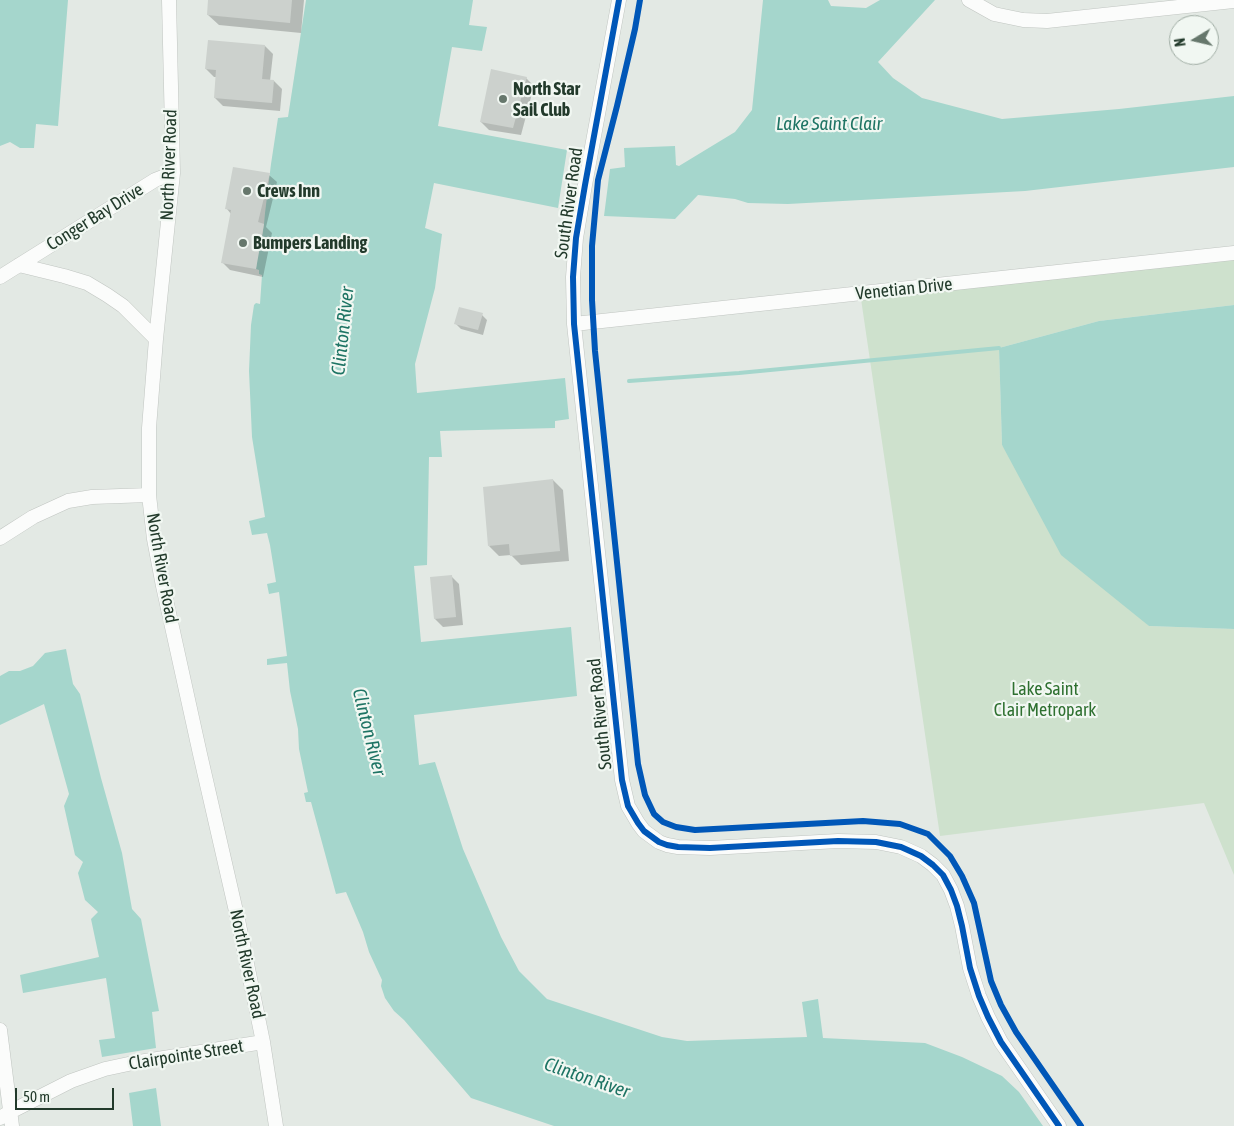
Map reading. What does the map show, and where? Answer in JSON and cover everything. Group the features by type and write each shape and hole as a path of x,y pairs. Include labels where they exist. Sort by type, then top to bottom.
{"street":[{"name":"North River Road","path":"169,0 173,173 148,428 149,495 154,539 163,586 238,920 263,1042 276,1126"},
{"name":"South River Road","path":"619,0 576,238 573,277 574,324 622,780 628,806 644,832 659,842 678,847 702,848 838,841 876,842 902,847 921,856 943,876 951,890 962,926 970,968 988,1017 1001,1042 1059,1126"},
{"path":"969,0 994,14 1023,20 1047,20 1234,0"},
{"name":"Conger Bay Drive","path":"0,278 155,180 173,173"},
{"name":"Venetian Drive","path":"574,324 1234,253"},
{"name":"Conger Bay Drive","path":"19,265 86,283 123,306 156,338"},
{"path":"0,538 33,517 68,501 92,497 149,495"},
{"path":"0,1030 8,1119"},
{"name":"Clairpointe Street","path":"8,1119 71,1081 105,1069 263,1042"}],"green space":[{"name":"Lake Saint Clair Metropark","path":"1234,258 1234,305 1099,321 999,348 1002,445 1149,626 1234,629 1234,875 1204,803 940,836 861,299"}],"water":[{"path":"0,0 68,0 58,126 36,124 34,148 20,148 10,142 0,146"},
{"name":"Clinton River","path":"306,0 473,0 469,25 487,27 482,51 452,47 438,126 567,150 558,208 434,183 425,228 442,234 435,288 415,364 417,393 565,378 569,419 555,421 555,428 440,431 442,457 429,457 427,565 414,566 421,642 571,627 577,696 414,715 419,765 435,762 463,849 501,937 519,971 547,999 662,1037 687,1041 807,1037 802,1002 818,999 823,1038 925,1043 962,1057 1002,1076 1019,1092 1043,1126 554,1126 471,1098 404,1020 394,1011 385,998 381,986 382,980 346,892 336,894 311,802 306,802 304,793 308,792 299,749 298,729 290,691 287,663 267,665 267,659 287,656 279,592 269,594 267,584 276,582 270,545 267,533 252,535 249,521 265,517 252,437 249,371 254,305 256,303 260,304 262,275 256,269 258,249 261,244 278,118 288,117"},
{"name":"Lake Saint Clair","path":"763,0 828,0 831,6 866,8 880,0 935,0 878,62 893,78 922,98 1002,119 1119,109 1234,96 1234,167 1025,191 788,204 748,203 735,199 698,195 675,219 604,216 610,169 625,167 624,148 675,146 676,165 679,166 735,132 752,110"},
{"path":"1234,305 1234,629 1149,626 1061,555 1002,445 999,348 1099,321"},
{"path":"66,649 73,684 80,694 122,853 132,909 141,919 159,1011 152,1012 156,1048 102,1057 99,1040 115,1038 106,978 23,993 20,975 99,957 91,919 98,912 85,900 78,873 83,862 75,855 64,806 69,794 44,704 0,725 0,676 9,671 20,671 33,666 45,653"},
{"path":"156,1088 161,1126 133,1126 129,1093"}],"building":[{"path":"208,0 292,0 290,23 207,15"},
{"path":"208,40 265,45 262,79 274,80 272,103 214,98 216,70 205,69"},
{"name":"North Star Sail Club","path":"491,69 527,77 513,128 480,122"},
{"path":"233,167 270,173 258,222 264,224 256,269 221,263 231,210 225,209"},
{"path":"459,307 483,313 478,330 454,324"},
{"path":"553,479 560,551 510,556 509,544 488,546 483,487"},
{"path":"452,575 456,617 434,619 430,577"}],"waterway":[{"path":"629,381 739,373 999,348"}],"cycle path":[{"path":"619,0 576,238 573,277 574,324 622,780 628,806 644,831 659,842 678,847 710,848 838,841 876,842 901,847 921,856 943,875 951,890 962,926 970,968 988,1017 1001,1042 1059,1126"},
{"path":"640,0 635,29 598,180 592,246 592,300 595,351 638,764 645,795 654,814 663,822 676,827 695,830 863,821 900,824 928,834 950,856 962,876 974,903 991,981 1001,1005 1016,1032 1081,1126"}],"place":[{"name":"North Star Sail Club","path":"503,99"},
{"name":"Crews Inn","path":"247,191"},
{"name":"Bumpers Landing","path":"243,243"}]}
